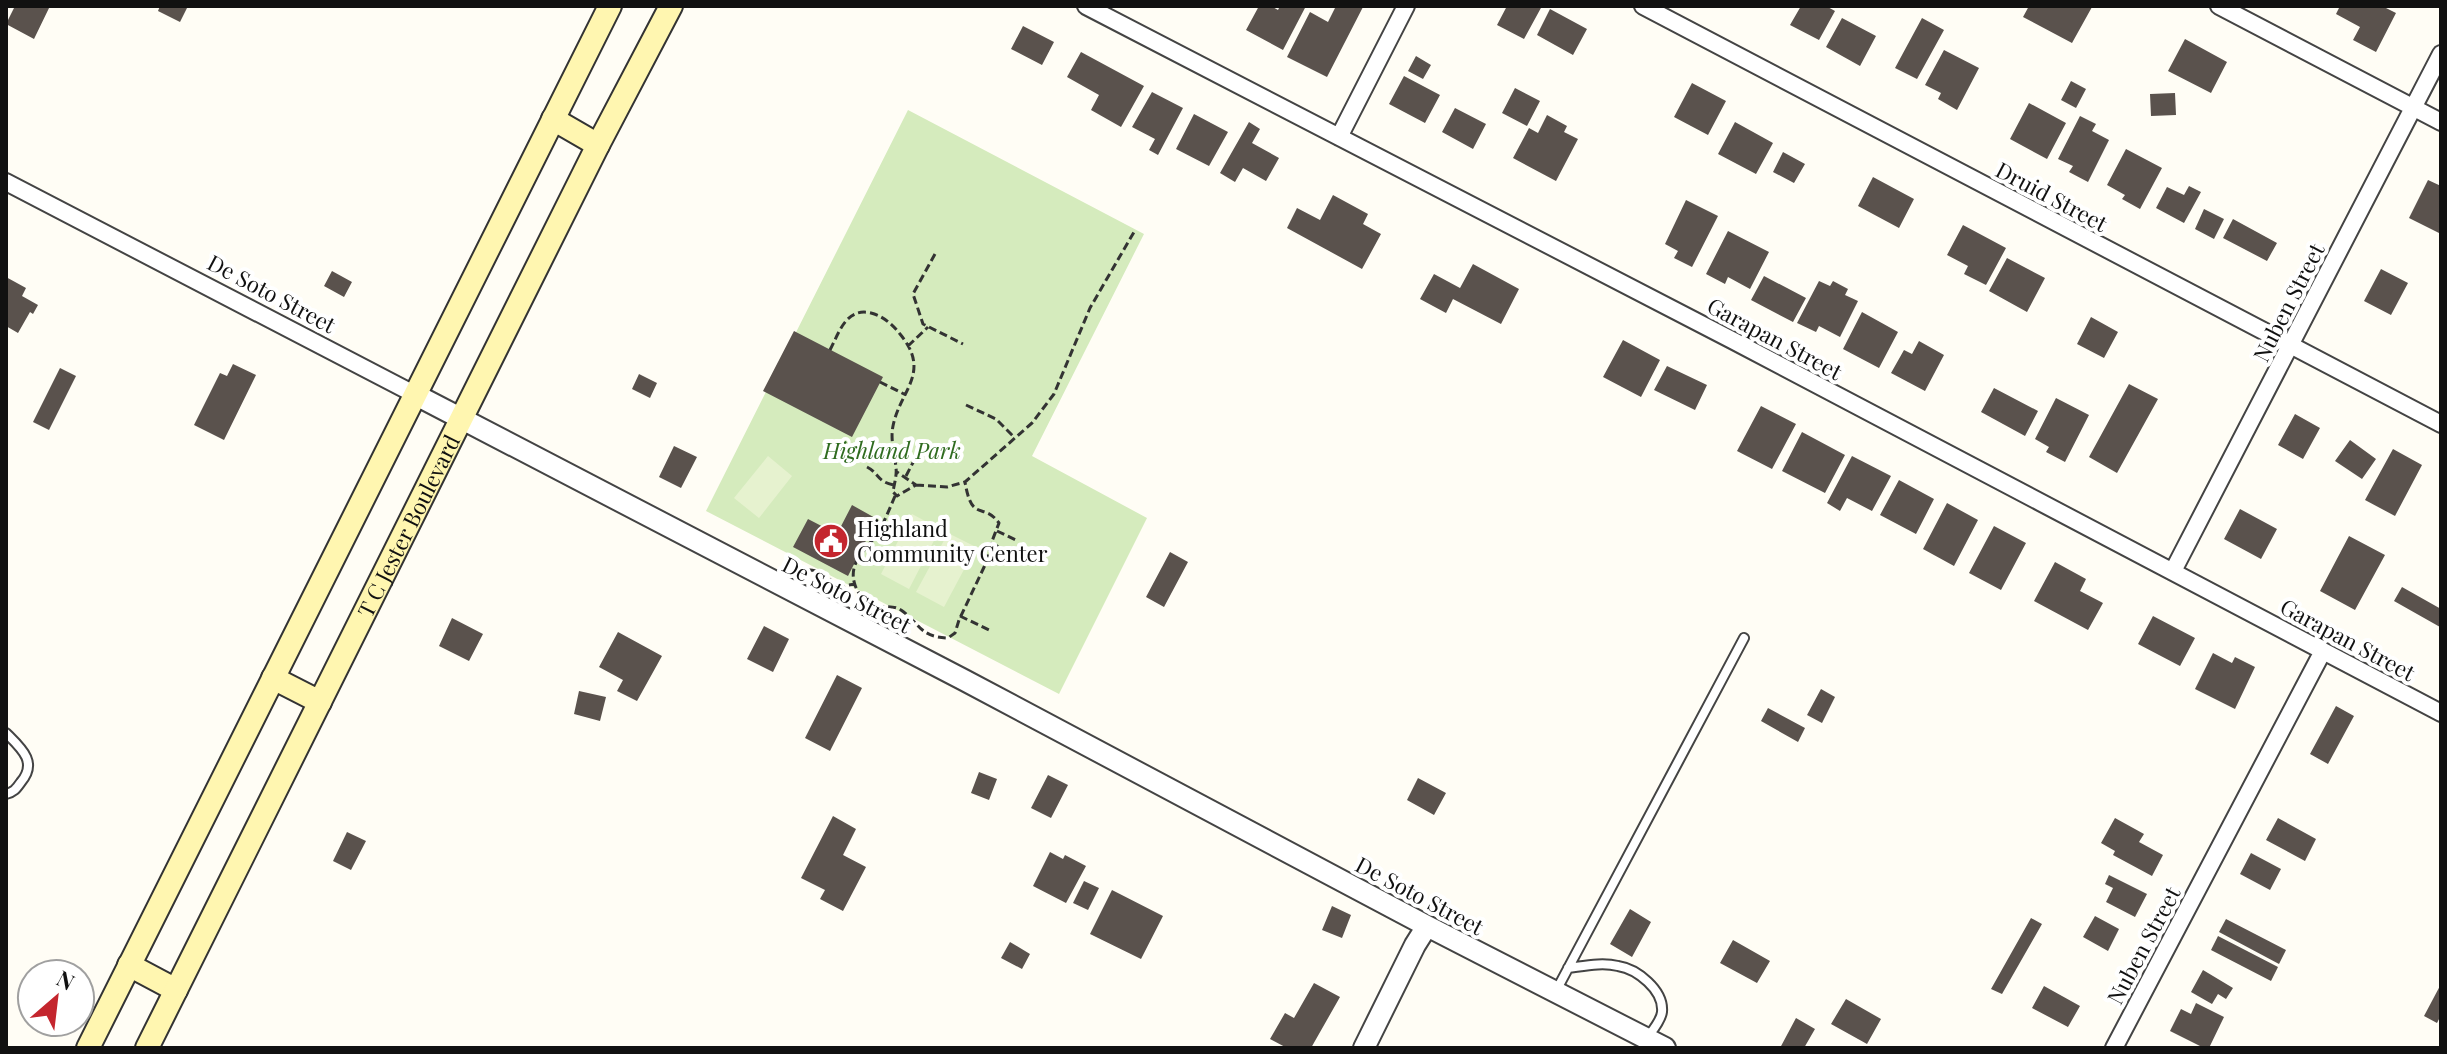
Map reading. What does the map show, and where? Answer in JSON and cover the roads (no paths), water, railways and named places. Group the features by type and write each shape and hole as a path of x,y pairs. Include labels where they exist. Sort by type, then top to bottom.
{"main road":[{"path":"88,1048 610,6"},
{"name":"T C Jester Boulevard","path":"147,1048 598,145 671,6"},
{"path":"553,119 598,145"},
{"path":"273,678 320,702"},
{"path":"129,965 176,990"}],"street":[{"name":"Garapan Street","path":"1086,6 2441,713"},
{"path":"1339,137 1406,6"},
{"name":"Druid Street","path":"1643,6 2441,424"},
{"path":"2219,6 2441,122"},
{"name":"Nuben Street","path":"2173,571 2441,54"},
{"name":"De Soto Street","path":"6,182 1656,1043"},
{"name":"Nuben Street","path":"2114,1048 2323,651"},
{"path":"1364,1048 1427,926"}],"lane":[{"path":"1556,992 1744,638"},
{"path":"6,733 26,753 29,769 13,792 6,794"},
{"path":"1568,968 1617,965 1638,973 1662,1002 1663,1015 1656,1043"}],"place":[{"name":"Highland Community Center","path":"831,541"}],"park label":[{"name":"Highland Park","path":"892,450"}]}
